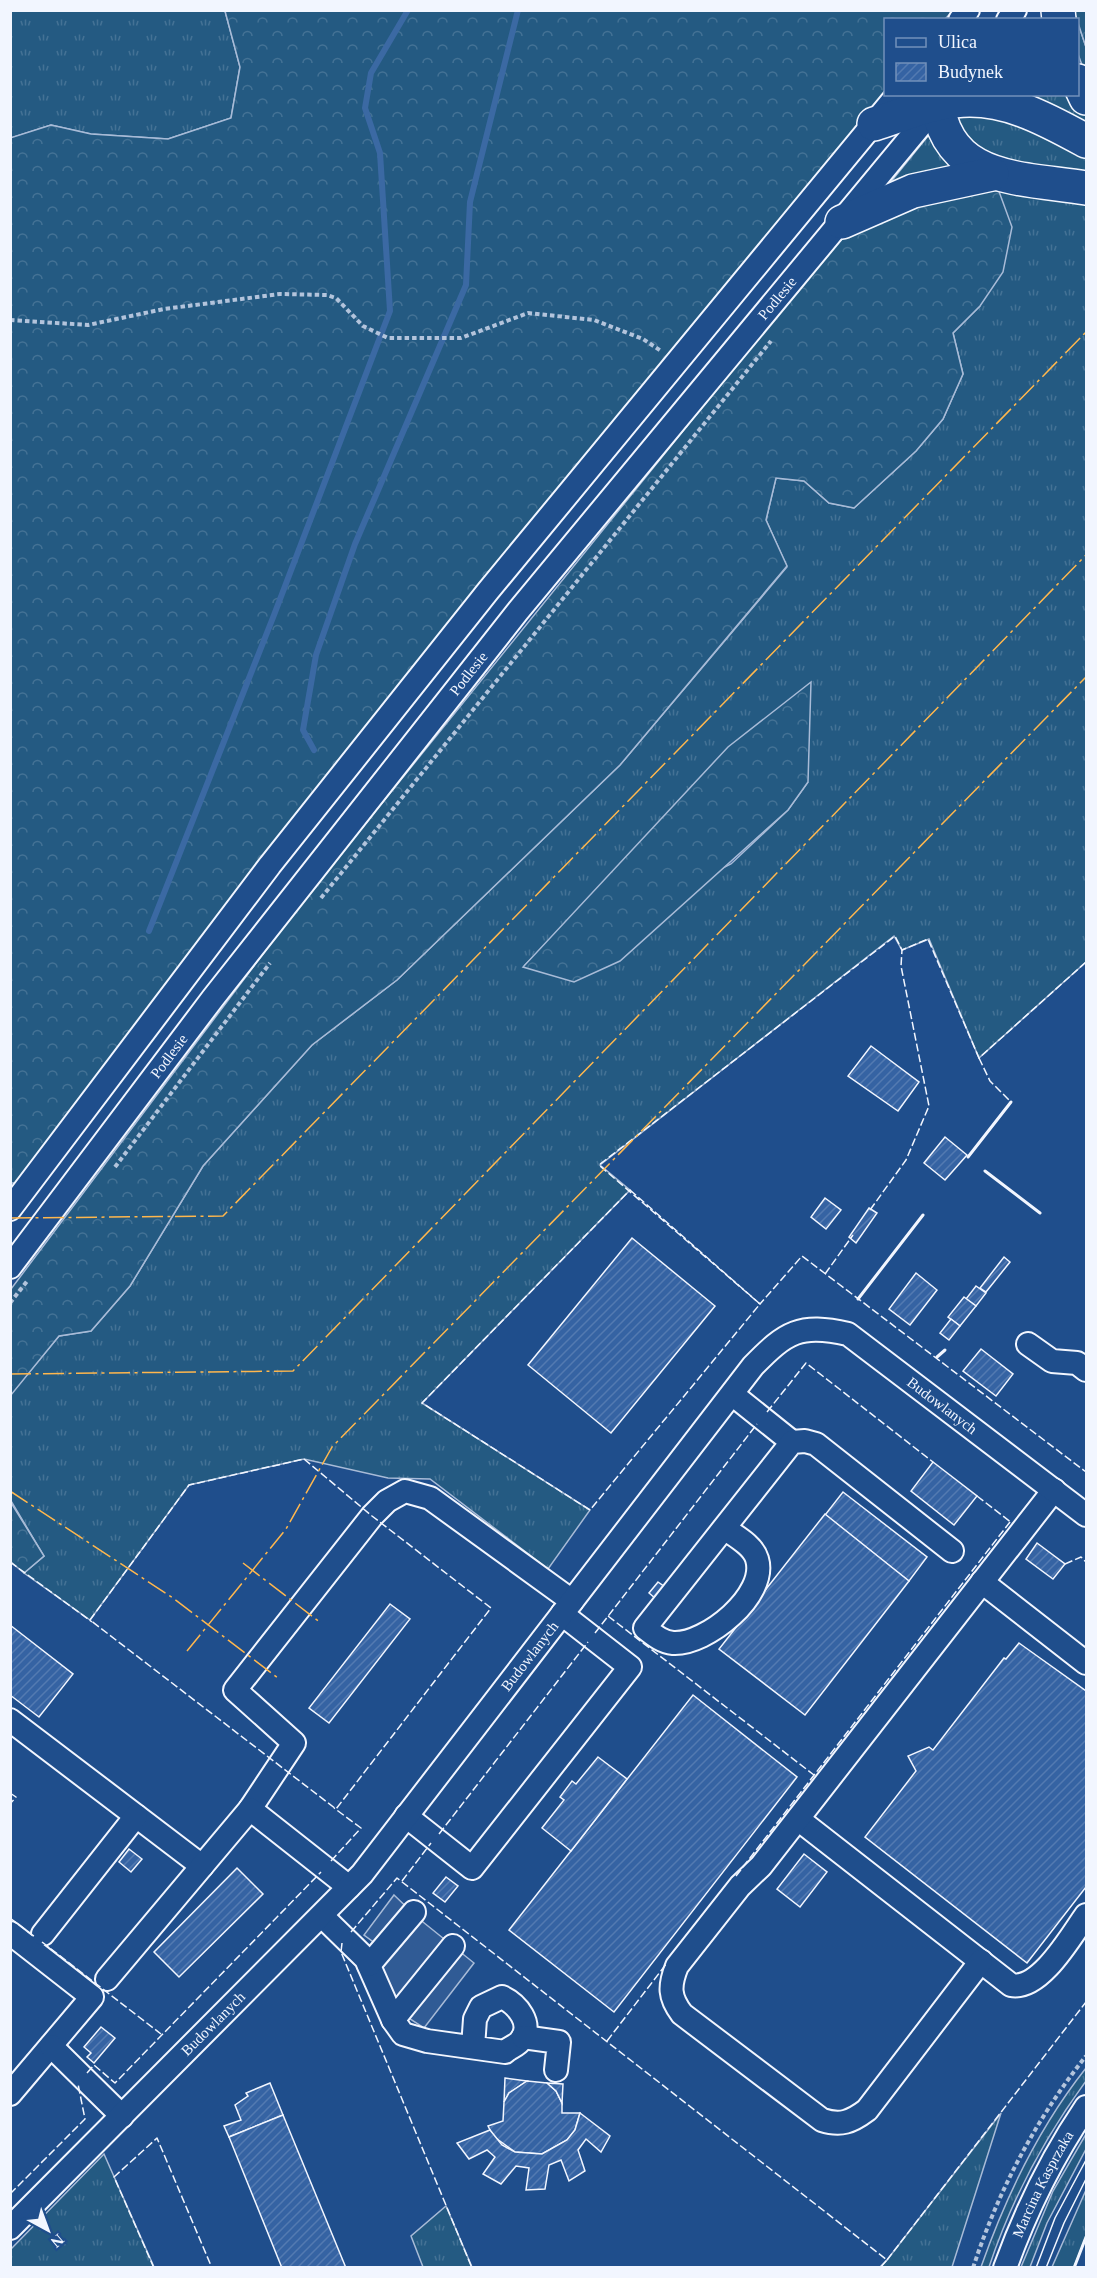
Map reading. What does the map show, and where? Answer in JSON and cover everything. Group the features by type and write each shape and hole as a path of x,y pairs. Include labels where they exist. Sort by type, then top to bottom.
{"highway":[{"path":"940,98 939,123 959,151 972,163 992,174"},
{"path":"874,124 940,98 1015,107 1038,115 1086,141"},
{"path":"842,222 913,190 992,174 1086,188"}],"street":[{"path":"10,1209 277,856 488,591 896,96"},
{"name":"Podlesie","path":"10,1267 337,838 525,602 842,222 940,98"},
{"name":"Budowlanych","path":"10,2228 349,1887 753,1366 778,1341 797,1330 823,1328 848,1334 1086,1515"},
{"path":"1028,1344 1052,1361 1077,1364 1086,1370"},
{"path":"732,1394 792,1442"},
{"path":"724,1528 748,1546 757,1558 758,1571 754,1584 734,1613 724,1623 687,1641 674,1643 661,1640 645,1628 724,1528 792,1442 805,1440 816,1444 952,1551"},
{"path":"981,1961 867,2110 852,2121 836,2124 822,2120 682,2014 671,2000 671,1982 677,1966 740,1886 761,1866 1054,1490"},
{"path":"107,1979 250,1809 294,1743 235,1690 372,1516 387,1502 405,1491 430,1498 567,1607 630,1666 472,1868 406,1816"},
{"path":"982,1582 1086,1663"},
{"path":"10,1720 202,1866"},
{"path":"250,1809 349,1887"},
{"path":"43,1934 136,1816"},
{"path":"798,1819 1011,1985 1027,1984 1038,1978 1086,1915"},
{"path":"369,1965 414,1912"},
{"path":"322,1916 346,1937 369,1965 393,2020 404,2034 427,2041 505,2052 523,2037 526,2027 521,2013 513,2002 502,1997 481,2007 476,2019 473,2047"},
{"path":"10,1933 92,1997 10,2094"},
{"path":"393,2020 453,1946"},
{"path":"523,2037 559,2042 556,2070"},
{"path":"51,2046 122,2116"},
{"name":"Marcina Kasprzaka","path":"1005,2268 1020,2228 1046,2173 1086,2106"}],"path":[{"path":"10,320 88,325 164,309 269,295 327,295 336,298 363,326 388,338 461,338 528,313 594,320 643,339 661,351"},
{"path":"314,907 779,332"},
{"path":"111,1171 277,954"},
{"path":"10,1303 32,1275"},
{"path":"973,2268 1015,2164 1062,2087 1086,2056"}],"green space":[{"path":"11,11 225,11 240,67 231,118 168,139 91,134 51,125 11,138"},
{"path":"225,11 953,11 946,18 884,18 884,93 685,334 216,922 16,1183 11,1183 10,138 51,125 91,134 168,139 231,118 240,67"},
{"path":"1074,11 1086,11 1086,47 1079,26 1079,18 1076,18"},
{"path":"1079,26 1086,47 1086,76 1079,57"},
{"path":"988,96 1078,96 1086,113 1086,130"},
{"path":"979,110 1086,151 1086,180 978,156 951,112"},
{"path":"932,131 963,170 881,194"},
{"path":"997,186 1086,201 1086,962 979,1058 929,939 902,950 894,936 600,1165 630,1190 422,1403 590,1510 548,1569 430,1479 388,1478 304,1459 189,1485 90,1620 24,1573 44,1556 11,1501 10,1395 59,1336 91,1331 130,1286 203,1166 312,1045 397,980 620,765 787,567 766,520 776,478 804,481 829,503 854,508 916,451 943,419 963,374 953,333 980,306","holes":["808,782 788,810 731,864 524,966 566,923"]},
{"path":"997,186 1012,227 1003,272 980,306 953,333 963,374 943,419 916,451 854,508 829,503 804,481 776,478 766,520 787,566 620,765 397,980 312,1045 203,1166 130,1286 91,1331 59,1336 11,1395 11,1289 302,902 831,248 859,226 886,211"},
{"path":"811,682 808,782 788,810 620,961 574,982 523,967 728,747"},
{"path":"10,1501 44,1556 24,1573 11,1562"},
{"path":"1086,2068 1086,2081 1030,2170 989,2267 981,2267 1001,2214 1025,2163 1053,2114"},
{"path":"1001,2113 952,2267 880,2267 887,2260"},
{"path":"1086,2134 1086,2149 1047,2223 1030,2267 1021,2267 1053,2191"},
{"path":"104,2154 154,2267 11,2267 11,2249"},
{"path":"1086,2190 1086,2237 1074,2267 1052,2267"},
{"path":"446,2206 472,2267 423,2267 411,2236"}],"shaded area":[{"path":"394,1895 418,1918 474,1963 424,2028 407,2017 388,1993 376,1944 364,1935"}],"building":[{"path":"871,1046 919,1082 898,1111 848,1076"},
{"path":"945,1137 967,1155 945,1180 924,1163"},
{"path":"825,1198 841,1210 826,1229 811,1217"},
{"path":"869,1208 877,1213 856,1243 849,1237"},
{"path":"632,1238 715,1306 611,1433 528,1365"},
{"path":"1004,1257 1010,1262 986,1292 980,1288"},
{"path":"916,1273 937,1290 910,1325 889,1309"},
{"path":"976,1286 986,1293 976,1306 966,1299"},
{"path":"964,1297 976,1306 960,1326 948,1317"},
{"path":"951,1319 960,1326 949,1340 940,1333"},
{"path":"981,1349 1013,1374 996,1396 963,1371"},
{"path":"933,1462 977,1496 954,1525 911,1491"},
{"path":"843,1492 927,1557 909,1581 825,1515"},
{"path":"825,1514 909,1581 805,1715 719,1649"},
{"path":"1037,1543 1065,1564 1053,1579 1026,1559"},
{"path":"658,1582 665,1587 656,1599 649,1593"},
{"path":"390,1604 410,1619 329,1723 309,1708"},
{"path":"10,1625 73,1674 39,1717 10,1695"},
{"path":"1019,1643 1086,1691 1086,1887 1027,1963 865,1837 916,1771 908,1756 929,1747 933,1750 1004,1658 1006,1659"},
{"path":"693,1695 797,1777 614,2012 509,1930"},
{"path":"598,1757 627,1779 571,1851 542,1828 564,1800 560,1797 572,1781 576,1784"},
{"path":"129,1849 142,1859 131,1872 119,1862"},
{"path":"804,1854 827,1872 800,1907 777,1889"},
{"path":"237,1868 263,1894 179,1977 154,1952"},
{"path":"446,1877 458,1886 445,1902 433,1893"},
{"path":"101,2027 115,2038 94,2063 87,2057 91,2053 84,2047"},
{"path":"505,2078 527,2081 509,2093 504,2102"},
{"path":"527,2081 547,2083 556,2091 562,2103 562,2113 580,2113 575,2130 567,2140 542,2154 515,2152 493,2136 488,2126 503,2121 504,2102 509,2093"},
{"path":"270,2083 283,2115 229,2137 224,2126 241,2120 235,2105 248,2096 246,2093"},
{"path":"547,2083 563,2084 562,2103 556,2091"},
{"path":"580,2113 610,2136 601,2152 586,2139 578,2150 585,2171 569,2181 561,2160 549,2165 545,2189 526,2190 529,2168 516,2166 501,2184 483,2174 495,2157 487,2150 469,2159 457,2143 490,2130 502,2145 515,2152 542,2154 567,2140 575,2130"},
{"path":"283,2115 346,2268 282,2268 229,2137"}],"waterway":[{"path":"149,931 274,615 390,311 380,153 365,108 371,73 408,10"},
{"path":"314,750 303,730 316,655 355,544 466,285 470,202 518,10"}],"tram line":[{"path":"1036,2268 1055,2218 1086,2160"},
{"path":"1046,2268 1064,2223 1086,2179"}],"fence":[{"path":"1086,962 979,1058 928,939 902,950 895,936 599,1165 760,1304 802,1256 1086,1472"},
{"path":"870,1210 906,1160 929,1106 901,966 902,950"},
{"path":"979,1058 990,1081 1011,1102"},
{"path":"630,1190 760,1304 590,1510 422,1403 630,1190"},
{"path":"825,1274 853,1235"},
{"path":"767,1412 806,1363 933,1462"},
{"path":"595,1633 757,1424"},
{"path":"304,1459 372,1516 491,1608 336,1809 90,1620 189,1485 304,1459"},
{"path":"977,1496 1012,1523"},
{"path":"736,1876 1010,1522"},
{"path":"1065,1564 1081,1557 1086,1562"},
{"path":"10,1562 92,1622"},
{"path":"608,1616 814,1775"},
{"path":"439,1834 588,1642"},
{"path":"10,1793 16,1797 10,1804"},
{"path":"331,1861 361,1828 334,1808"},
{"path":"402,1881 431,1843"},
{"path":"87,2073 94,2065 115,2083 321,1872"},
{"path":"351,1932 397,1878 887,2260 880,2268"},
{"path":"10,1918 35,1937"},
{"path":"42,1942 161,2034"},
{"path":"342,1943 341,1952 472,2268"},
{"path":"607,2041 667,1963"},
{"path":"887,2260 1086,2002"},
{"path":"10,2194 85,2119 78,2084"},
{"path":"154,2268 114,2177 157,2138 212,2268"}],"wall":[{"path":"968,1157 1011,1102"},
{"path":"985,1171 1040,1213"},
{"path":"858,1299 923,1215"},
{"path":"937,1357 945,1350"},
{"path":"1074,2268 1086,2237"}],"power":[{"path":"10,1218 223,1216 1086,332"},
{"path":"10,1374 293,1371 1086,555"},
{"path":"187,1651 286,1529 332,1447 1086,677"},
{"path":"10,1491 173,1598 278,1678"},
{"path":"243,1563 321,1623"}]}
